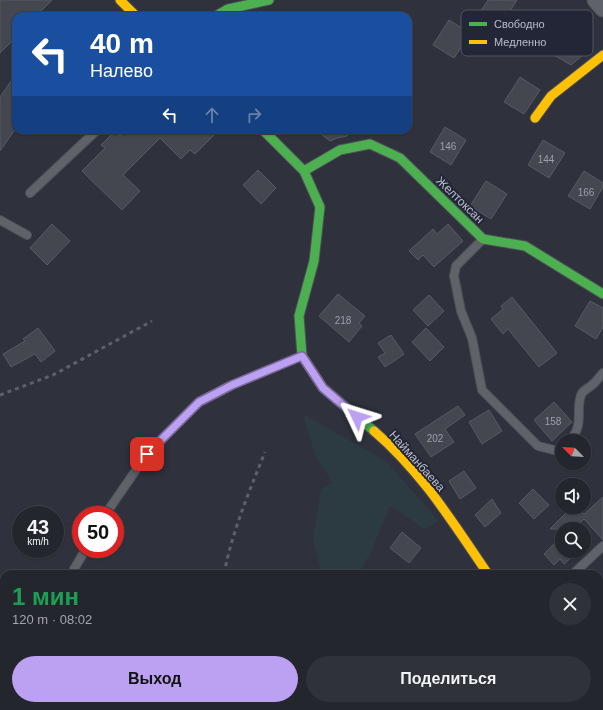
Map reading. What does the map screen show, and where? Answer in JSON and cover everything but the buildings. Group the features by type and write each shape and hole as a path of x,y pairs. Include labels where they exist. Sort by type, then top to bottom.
{"main road":[{"path":"120,0 132,12"},
{"path":"223,12 228,9 269,0"},
{"path":"535,118 551,96 603,55"},
{"path":"267,134 304,170 320,207 314,261 299,316 302,356"},
{"name":"Желтоксан","path":"304,170 340,150 370,144 400,158 483,239 525,246 603,294"},
{"name":"Найманбаева","path":"302,356 323,388 390,445 428,487 485,570"}],"street":[{"path":"596,0 603,8"}],"lane":[{"path":"30,193 92,134"},
{"path":"0,220 27,235"},
{"path":"483,239 456,266 454,276 461,311 472,338 482,390 538,446 555,450"},
{"path":"111,506 147,454 199,402 232,385 302,356"},
{"path":"574,434 579,422 579,404 582,392 592,385 603,373"},
{"path":"577,570 603,546"},
{"path":"74,570 81,558"}],"shaded area":[{"path":"303,414 386,461 439,521 425,529 390,506 371,552 360,570 321,570 313,540 321,489 333,483 315,455"}],"railway":[{"path":"0,395 53,375 152,321"},
{"path":"225,570 236,527 265,452"}],"traffic: fast":[{"path":"223,12 228,9 269,0"},
{"path":"267,134 304,171 320,207 314,261 299,316 302,356 323,388 374,431"},
{"path":"304,171 340,150 370,144 400,158 483,239 525,246 603,294"}],"traffic: slow":[{"path":"120,0 132,12"},
{"path":"535,118 551,96 603,55"},
{"path":"374,431 407,463 422,481 485,570"}],"route":[{"path":"147,454 199,402 232,385 302,356 323,388 357,417"}]}
